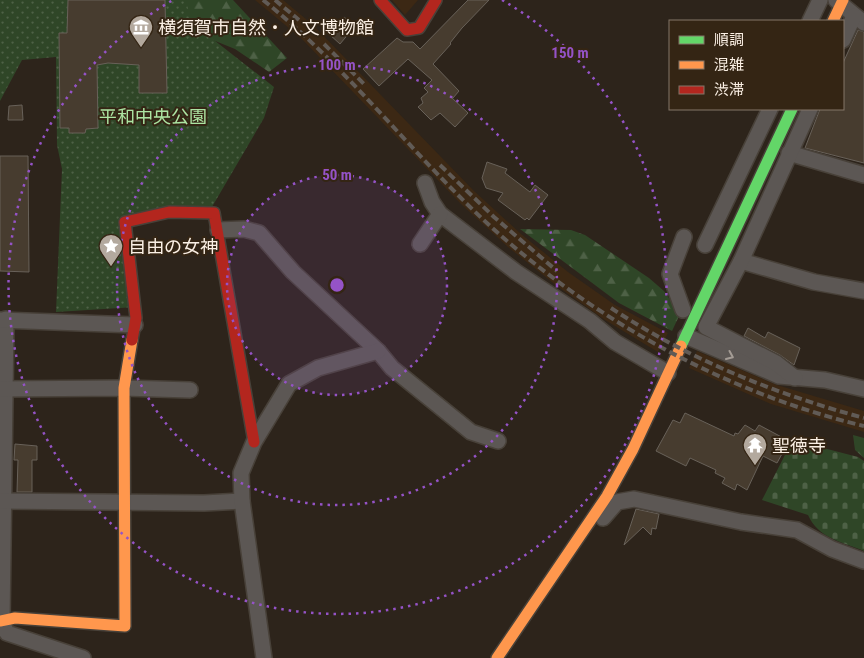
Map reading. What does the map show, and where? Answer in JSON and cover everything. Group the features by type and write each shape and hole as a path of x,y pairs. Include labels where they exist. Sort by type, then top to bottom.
{"street":[{"path":"380,0 407,30 419,28 436,0"},
{"path":"810,20 820,0"},
{"path":"833,20 840,1 859,20 844,39"},
{"path":"705,245 770,110"},
{"path":"497,658 606,496 633,449 792,110"},
{"path":"795,378 776,363 706,327 741,261 810,110"},
{"path":"789,153 864,175"},
{"path":"425,183 432,202 440,214 516,272 590,321 615,342 668,373"},
{"path":"1,622 15,618 125,626 124,388 135,325 125,222 140,216 198,211 214,214 254,442"},
{"path":"420,244 440,214"},
{"path":"218,230 244,229 259,233 293,272 378,351 392,368 471,432 498,441"},
{"path":"683,310 670,274 684,238"},
{"path":"741,261 814,282 864,291"},
{"path":"83,658 7,632 1,622 3,320 135,325"},
{"path":"686,336 779,376 825,380 864,389"},
{"path":"264,658 242,501 241,473 254,442 289,384 318,368 378,351"},
{"path":"3,389 124,388 190,390"},
{"path":"509,658 596,526 617,502 634,499 741,522 796,530 832,549 864,561"},
{"path":"2,502 125,501 204,503 242,501"}],"shaded area":[{"path":"255,0 283,0 313,25 474,191 521,234 568,272 615,305 668,333 658,352 605,320 557,286 508,247 461,204 301,38"},
{"path":"392,0 418,0 405,15"},
{"path":"697,351 777,385 864,411 864,432 771,404 689,368"}],"green space":[{"name":"平和中央公園","path":"0,0 186,0 191,22 274,87 264,118 209,212 125,222 136,307 56,312 62,169 57,145 56,57 22,60 0,101"},
{"path":"181,0 233,0 287,58 269,72 235,49 188,30"},
{"path":"520,229 571,230 585,235 649,278 664,291 680,314 672,331 619,303"},
{"path":"853,435 864,438 864,458 855,450"},
{"path":"808,444 858,457 864,461 864,551 824,534 812,523 808,515 762,500 788,449"}],"building":[{"path":"68,0 165,0 167,93 139,93 139,65 108,63 97,65 98,128 86,129 85,133 69,133 69,128 60,128 59,33 67,33"},
{"path":"468,0 489,0 462,28 433,64 459,91 453,98 451,97 468,113 455,127 440,113 431,120 418,107 423,103 421,98 428,92 424,88 432,80 408,59 379,86 363,69 397,38 403,42 413,42 420,49"},
{"path":"344,17 355,26 340,44 329,34"},
{"path":"858,30 864,32 864,163 805,148 820,110 844,110 844,61"},
{"path":"22,105 23,120 8,120 9,106"},
{"path":"0,156 28,156 29,272 0,271"},
{"path":"487,162 507,169 505,173 530,192 535,185 548,195 529,220 527,218 525,220 498,200 503,193 486,188 482,178"},
{"path":"748,328 765,338 768,332 800,348 794,365 780,355 744,336"},
{"path":"685,413 734,436 745,425 755,431 759,425 789,441 777,463 763,456 747,490 737,484 735,490 722,483 725,478 715,473 716,470 690,458 686,466 656,451 673,420 680,423"},
{"path":"15,444 37,446 37,460 32,460 32,492 17,492 18,460 14,460"},
{"path":"636,509 659,514 656,529 652,528 651,535 643,527 624,545"}],"railway":[{"path":"263,0 322,53 488,224 529,259 572,291 664,349 712,373 762,394 813,412 864,426"},
{"path":"275,0 299,20"},
{"path":"324,44 365,85"},
{"path":"440,165 494,217 557,271"},
{"path":"611,308 670,343 733,373 798,398 864,418"}],"traffic: fast":[{"path":"681,346 792,110"}],"traffic: slow":[{"path":"833,20 843,0"},
{"path":"0,621 15,618 125,626 124,388 132,340"},
{"path":"497,658 607,496 633,449 681,346"}],"traffic: jam":[{"path":"380,0 407,30 419,28 436,0"},
{"path":"132,340 136,318 125,222 169,212 214,213 254,442"}],"place":[{"name":"横須賀市自然・人文博物館","path":"141,48"},
{"name":"自由の女神","path":"111,267"},
{"name":"聖徳寺","path":"755,466"}]}
